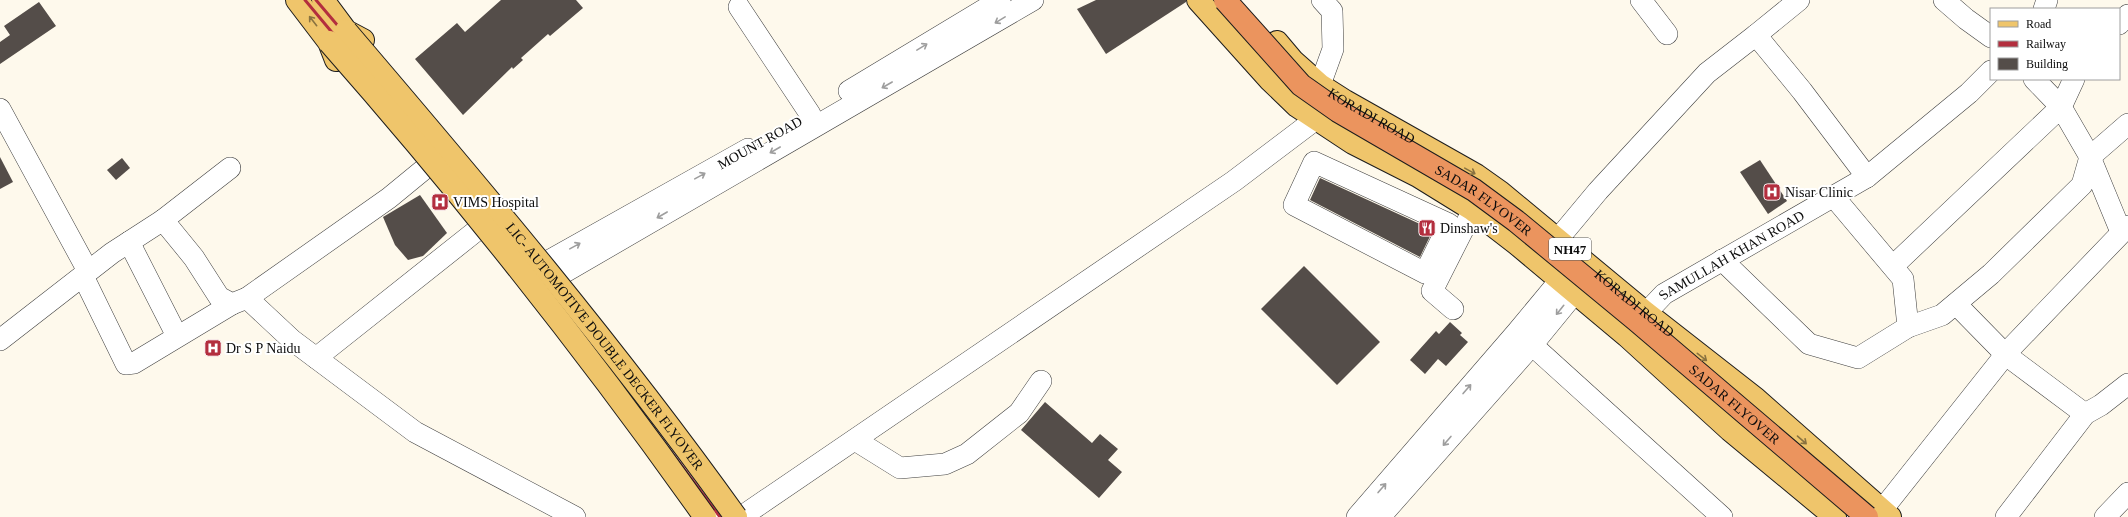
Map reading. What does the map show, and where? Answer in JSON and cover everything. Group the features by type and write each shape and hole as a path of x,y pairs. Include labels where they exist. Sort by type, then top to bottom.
{"highway":[{"name":"SADAR FLYOVER","path":"1213,0 1296,94 1362,138 1428,172 1473,199 1504,222 1853,517"},
{"name":"SADAR FLYOVER","path":"1225,0 1301,85 1338,111 1474,190 1516,221 1636,320 1880,515"}],"main road":[{"path":"297,0 338,36 367,43 670,416 741,517"},
{"path":"323,0 338,36 338,66 428,166 476,231 522,286 643,439 698,517"},
{"name":"NH47","path":"1198,0 1269,79 1297,106 1353,143 1418,176 1474,210 1627,336 1730,430 1835,517"},
{"name":"KORADI ROAD","path":"1238,0 1293,61 1320,84 1345,101 1476,175 1558,239 1646,313 1756,399 1880,515"},
{"name":"LIC- AUTOMOTIVE DOUBLE DECKER FLYOVER","path":"338,36 404,127 582,351 650,440 705,517"},
{"name":"LIC- AUTOMOTIVE DOUBLE DECKER FLYOVER","path":"338,36 545,268 672,429 736,517"}],"street":[{"name":"MOUNT ROAD","path":"552,269 1000,0"},
{"path":"522,286 1033,0"},
{"path":"1320,84 1333,49 1332,11 1322,0"},
{"path":"1641,0 1667,34"},
{"path":"1558,239 1598,191 1707,73 1799,0"},
{"path":"1944,0 1966,20 1990,36"},
{"path":"739,7 810,114"},
{"path":"2120,23 2128,15"},
{"path":"1756,35 1802,91 1867,177"},
{"name":"SAMULLAH KHAN ROAD","path":"1646,313 1664,294 1867,177 1969,93 1990,72"},
{"path":"1880,515 2006,355 2124,229 2090,157 2061,107 2035,80"},
{"path":"1893,266 2061,107 2074,80"},
{"path":"0,109 85,274 126,364 134,363 177,336 240,301 389,198 428,166"},
{"path":"741,517 1234,182 1316,119"},
{"path":"1722,260 1809,344 1858,358 1908,328 1942,315 1991,274 2082,185 2090,157 2128,124"},
{"path":"1314,162 1406,204 1449,224 1425,273 1294,205 1314,162"},
{"path":"0,340 85,274 129,242 163,220 230,168"},
{"path":"1406,204 1418,176"},
{"path":"1834,197 1903,279 1908,328"},
{"path":"1453,309 1432,291 1474,210"},
{"path":"163,220 194,258 219,297 240,301 415,432 574,517"},
{"path":"316,358 476,231"},
{"path":"129,242 177,336"},
{"path":"1380,517 1586,263"},
{"path":"1956,304 2006,355 2085,414"},
{"path":"1356,517 1524,338"},
{"path":"1524,338 1722,517"},
{"path":"855,440 900,468 945,464 967,454 1019,413 1041,380"},
{"path":"2006,517 2085,414 2101,405 2128,384"},
{"path":"2105,517 2128,493"}],"building":[{"path":"501,0 576,0 583,8 550,36 548,34 521,58 523,60 513,69 512,67 463,115 415,59 457,23 465,32"},
{"path":"1096,0 1186,0 1186,2 1106,54 1077,9"},
{"path":"39,2 56,26 0,64 0,42 10,35 4,26"},
{"path":"0,157 13,182 0,189"},
{"path":"122,158 130,168 116,180 107,170"},
{"path":"1760,160 1787,201 1768,214 1740,172"},
{"path":"1320,178 1433,230 1420,257 1310,200"},
{"path":"420,195 447,233 423,256 408,260 395,245 383,217"},
{"path":"1304,266 1380,342 1337,385 1261,309"},
{"path":"1450,322 1462,333 1460,335 1468,342 1446,366 1438,359 1425,374 1410,360 1436,331 1439,334"},
{"path":"1045,402 1092,443 1100,434 1118,449 1108,460 1122,472 1099,498 1021,430"}],"railway":[{"path":"305,0 576,325 720,517"},
{"path":"316,0 583,320 731,517"}],"place":[{"name":"Nisar Clinic","path":"1772,192"},
{"name":"VIMS Hospital","path":"440,202"},
{"name":"Dinshaw's","path":"1427,228"},
{"name":"Dr S P Naidu","path":"213,348"}]}
